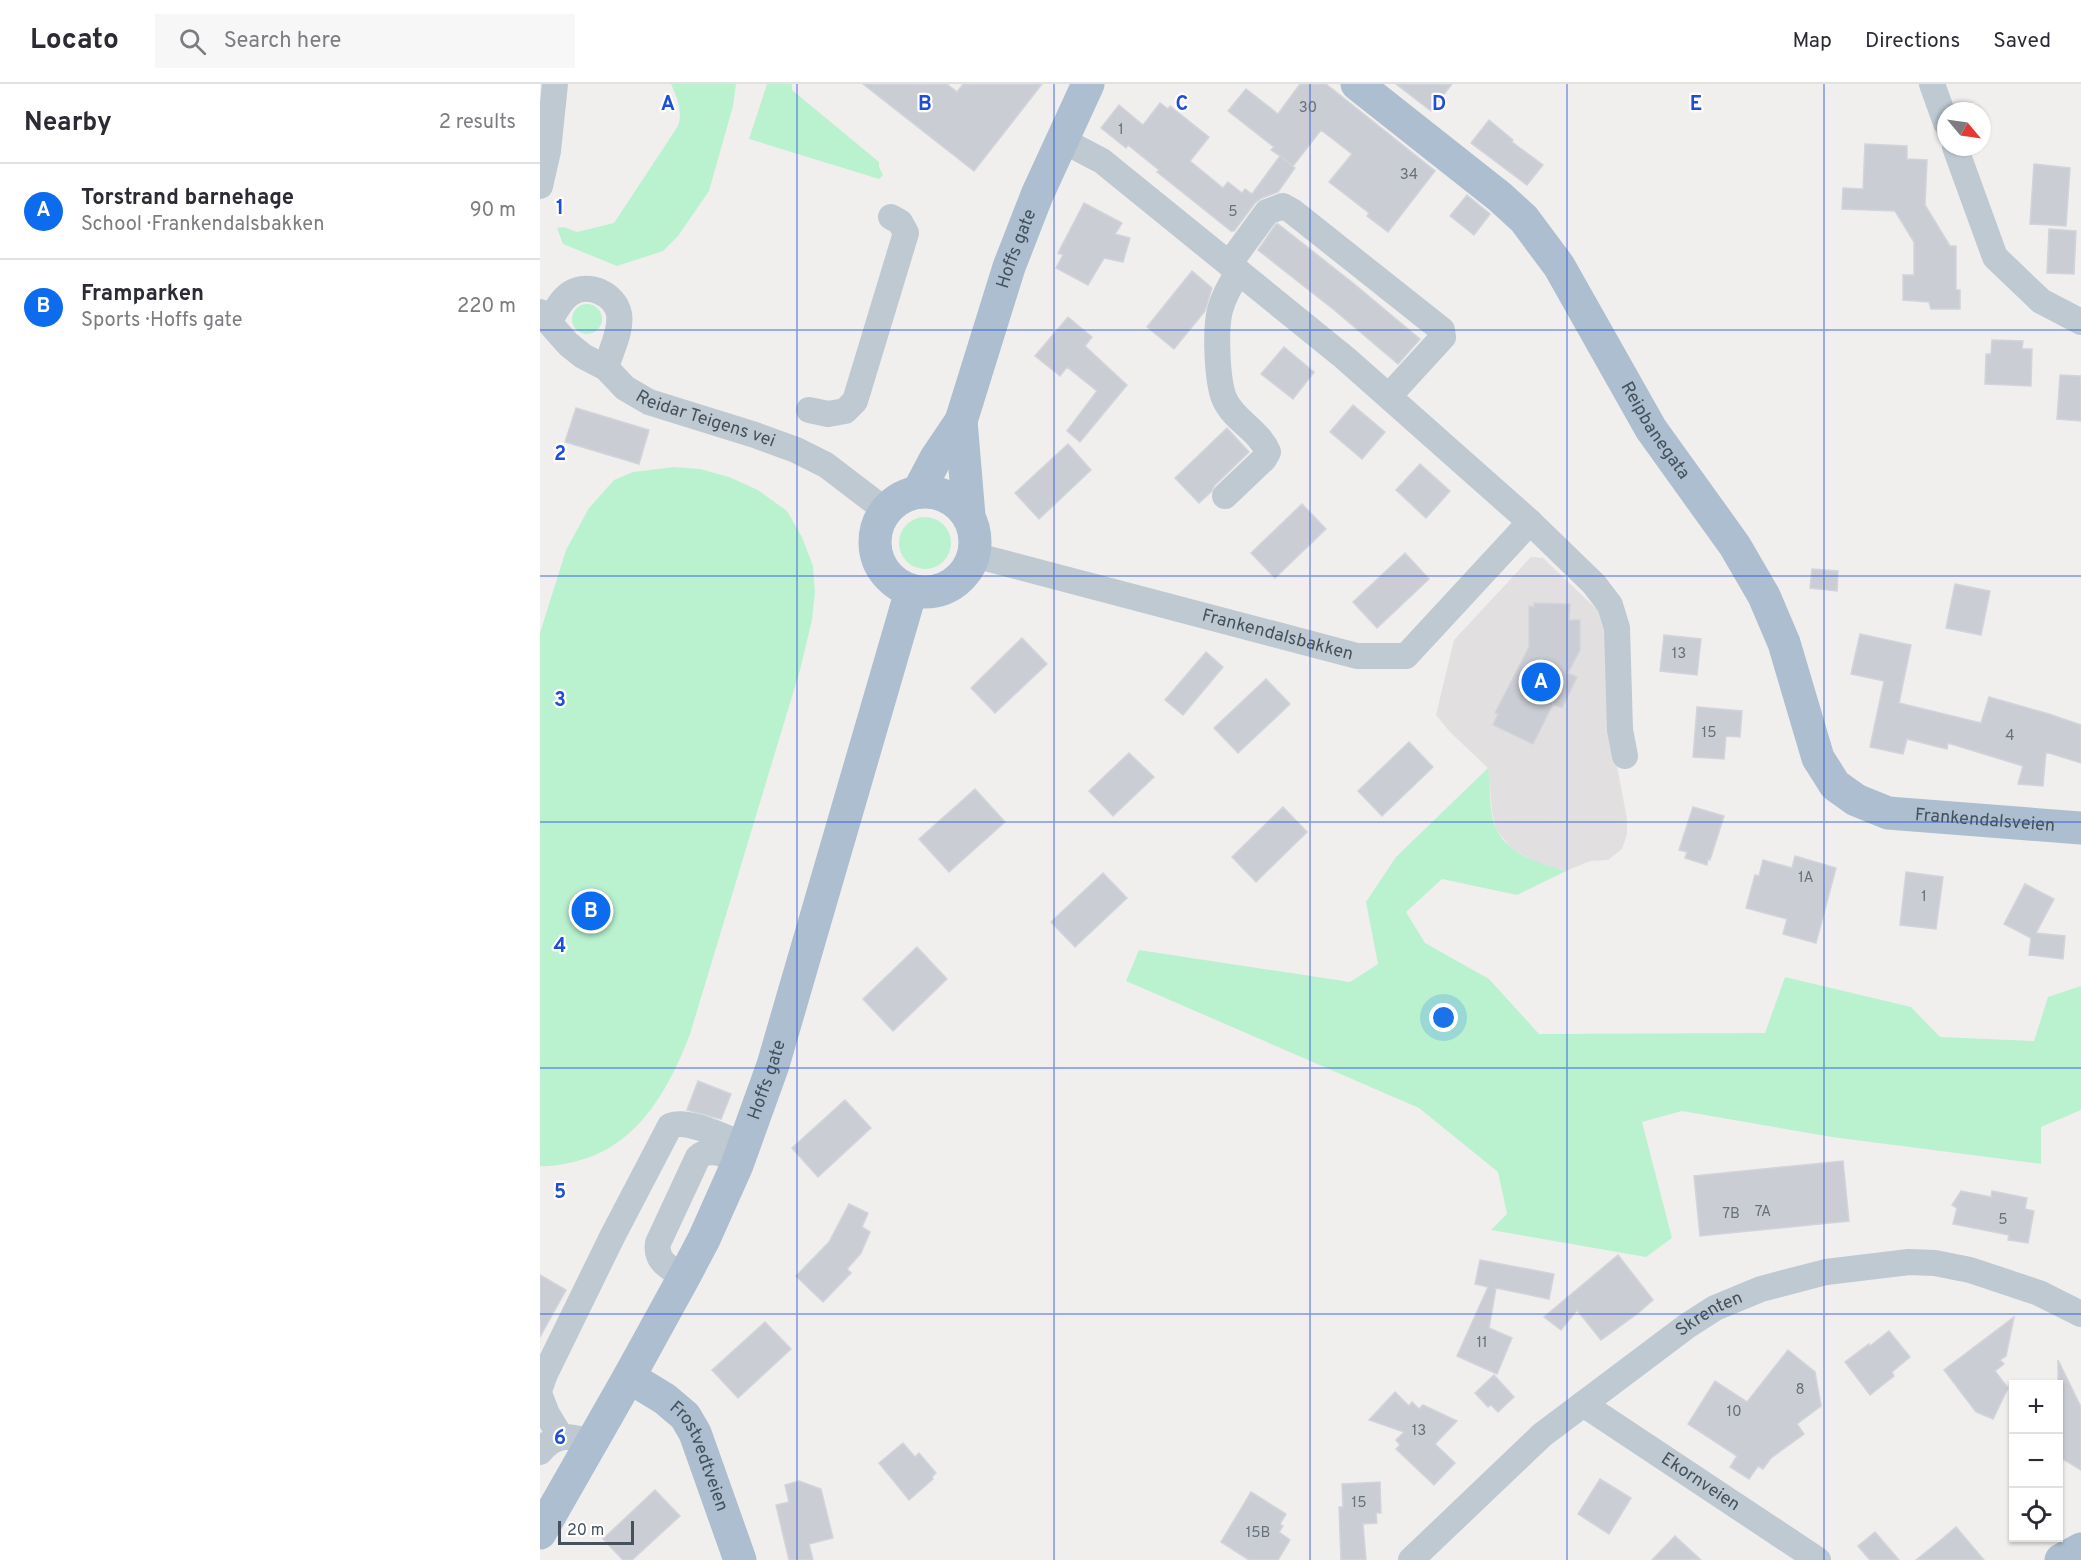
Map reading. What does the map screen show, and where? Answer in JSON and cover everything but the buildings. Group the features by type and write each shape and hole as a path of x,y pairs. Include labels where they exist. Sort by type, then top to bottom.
{"main road":[{"name":"Hoffs gate","path":"918,492 936,458 961,421 1009,267 1037,195 1088,84"},
{"name":"Reipbanegata","path":"1358,84 1500,197 1524,219 1559,266 1651,429 1735,546 1764,596 1784,643 1818,758 1835,785 1856,800 1888,813"},
{"name":"Hoffs gate","path":"961,421 969,516"},
{"path":"918,492 937,493 955,501 969,516 976,535 974,555 965,573 950,586 932,593 911,591 893,582 881,567 875,548 876,528 885,510 900,498 918,492"},
{"name":"Hoffs gate","path":"540,1533 576,1440 629,1377 704,1239 741,1152 773,1065 911,591"},
{"name":"Frankendalsveien","path":"1888,813 2081,828"},
{"name":"Frostvedtveien","path":"629,1377 665,1399 685,1416 695,1433 740,1560"},
{"path":"2061,1560 2081,1549"}],"street":[{"path":"540,186 549,142 555,84"},
{"path":"1932,84 1938,102"},
{"path":"1062,140 1102,161 1389,396 1530,522 1594,584 1610,605 1617,628 1620,730 1625,756"},
{"path":"1958,156 1995,257 2040,301 2081,322"},
{"path":"1225,496 1264,459 1268,452 1263,441 1236,414 1224,398 1217,362 1220,311 1232,283 1234,268 1267,212 1283,206 1301,218 1442,330 1443,337 1389,396"},
{"path":"809,410 828,414 845,411 855,400 906,233 900,222 891,217"},
{"path":"544,317 572,292 586,288 599,290 611,299 619,313 618,329 606,368"},
{"name":"Reidar Teigens vei","path":"544,317 567,344 606,368 625,388 649,402 796,450 826,465 885,510"},
{"name":"Frankendalsbakken","path":"974,555 1357,656 1406,656 1530,522"},
{"path":"540,1388 612,1237 670,1126 678,1122 686,1124 741,1152"},
{"name":"Skrenten","path":"1411,1560 1542,1436 1583,1404 1687,1326 1715,1308 1761,1289 1826,1272 1909,1262 1935,1263 1970,1270 2038,1293 2081,1314"},
{"path":"540,1396 547,1414 576,1440"},
{"name":"Ekornveien","path":"1583,1404 1818,1560"},
{"path":"540,1452 546,1444 576,1440"}],"shaded area":[{"path":"1531,557 1543,558 1609,621 1615,755 1627,819 1627,834 1622,849 1608,860 1590,861 1566,871 1536,862 1511,848 1496,829 1488,768 1450,732 1436,715 1454,640"}],"green space":[{"path":"671,84 736,84 733,106 709,191 678,236 663,251 617,266 563,244 557,228 564,227 577,232 614,223 678,126 680,110"},
{"path":"767,84 792,84 792,90 879,162 883,175 879,179 749,139"},
{"path":"587,304 598,308 602,319 598,330 587,334 576,330 572,319 576,308"},
{"path":"674,467 700,469 729,477 758,490 787,511 802,537 813,566 815,592 812,620 800,670 682,1055 661,1094 648,1112 634,1129 617,1143 577,1161 554,1166 540,1166 540,633 566,550 589,508 614,480 633,472"},
{"path":"920,517 930,517 944,524 951,543 944,562 930,569 920,569 910,565 903,558 899,548 899,538 903,528 910,521"},
{"path":"1488,768 1493,821 1501,837 1508,845 1526,857 1566,871 1517,895 1442,879 1406,912 1425,943 1489,979 1539,1034 1765,1033 1785,977 1911,1007 1940,1037 2034,1041 2048,997 2081,986 2081,1110 2041,1127 2041,1164 1832,1137 1682,1111 1642,1122 1672,1238 1646,1257 1491,1230 1507,1214 1498,1172 1419,1108 1126,981 1139,950 1350,982 1378,964 1366,902 1396,857"}],"place":[{"name":"Torstrand barnehage","path":"1541,682"},
{"name":"Framparken","path":"591,911"}]}
